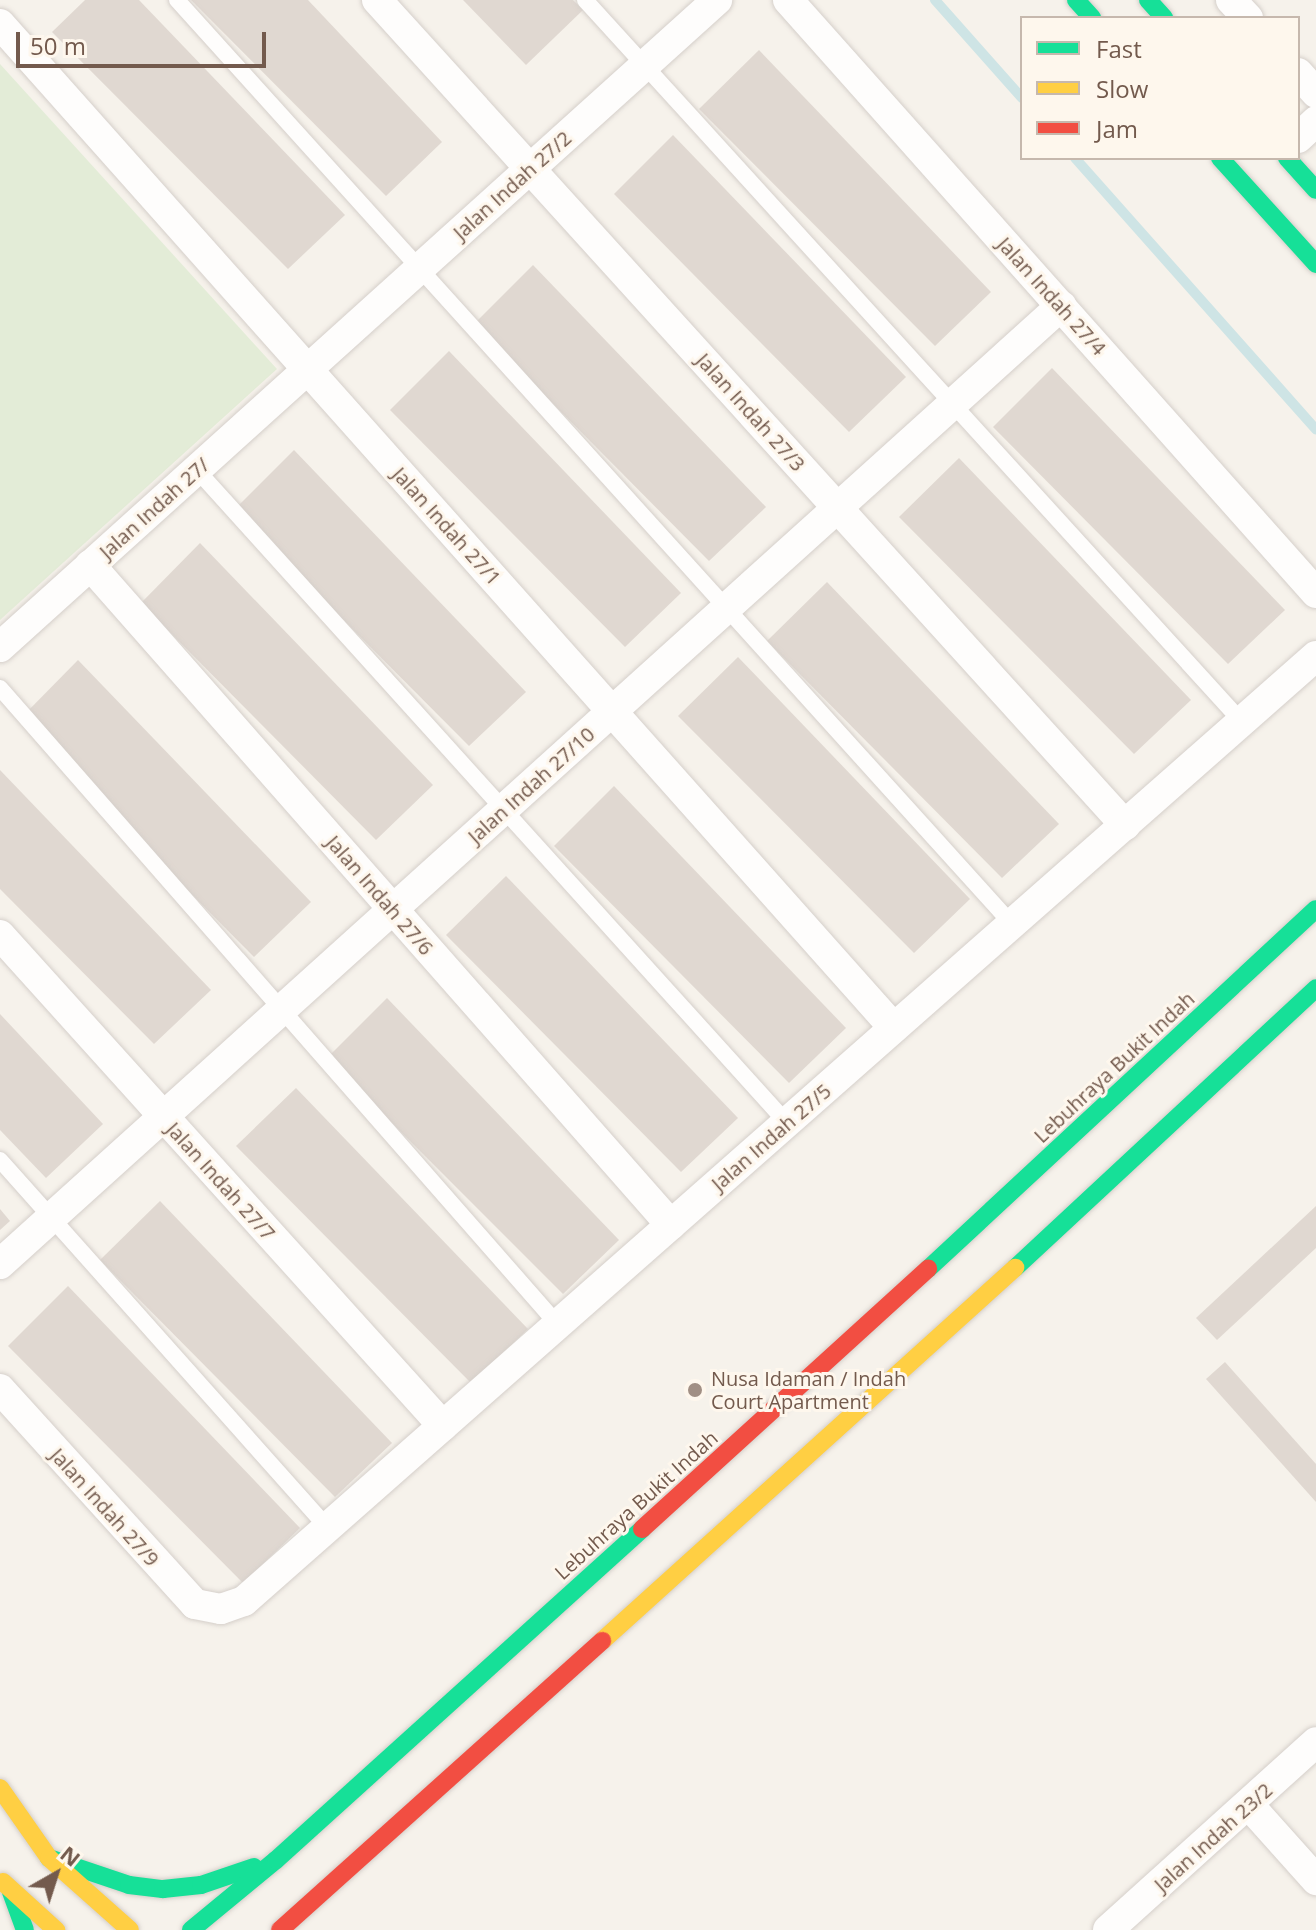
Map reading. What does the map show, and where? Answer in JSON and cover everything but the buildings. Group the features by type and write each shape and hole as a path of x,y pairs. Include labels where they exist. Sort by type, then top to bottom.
{"main road":[{"path":"1076,0 1090,16"},
{"path":"1148,0 1162,16"},
{"path":"1222,160 1316,264"},
{"path":"1289,160 1316,190"},
{"name":"Lebuhraya Bukit Indah","path":"191,1930 276,1860 879,1315 1316,909"},
{"path":"280,1930 919,1357 1316,988"},
{"path":"0,1788 49,1858 130,1930"},
{"path":"49,1858 129,1885 163,1889 201,1885 276,1860"},
{"path":"5,1885 25,1930"},
{"path":"5,1885 56,1930"}],"street":[{"name":"Jalan Indah 27/3","path":"377,0 1125,825"},
{"name":"Jalan Indah 27/2","path":"307,369 717,0"},
{"name":"Jalan Indah 27/4","path":"788,0 1316,593"},
{"path":"1231,0 1246,16"},
{"name":"Jalan Indah 27/1","path":"0,24 894,1028"},
{"path":"1300,75 1316,93"},
{"path":"1300,136 1316,121"},
{"name":"Jalan Indah 27/10","path":"0,1264 1061,306"},
{"name":"Jalan Indah 27/","path":"0,647 307,369"},
{"name":"Jalan Indah 27/6","path":"90,565 671,1225"},
{"name":"Jalan Indah 27/5","path":"221,1609 244,1601 328,1528 1316,656"},
{"name":"Jalan Indah 27/7","path":"0,935 443,1426"},
{"name":"Jalan Indah 27/9","path":"0,1389 175,1586 195,1604 221,1609"},
{"name":"Jalan Indah 23/2","path":"1108,1930 1316,1742"},
{"path":"1249,1805 1316,1880"}],"lane":[{"path":"177,0 1012,924"},
{"path":"585,0 1241,721"},
{"path":"196,469 787,1123"},
{"path":"0,688 558,1325"},
{"path":"0,1160 328,1528"}],"green space":[{"path":"0,64 277,369 0,620"}],"waterway":[{"path":"935,0 1020,96"},
{"path":"1077,160 1316,429"}],"traffic: fast":[{"path":"1076,0 1090,16"},
{"path":"1148,0 1162,16"},
{"path":"1222,160 1316,264"},
{"path":"1289,160 1316,190"},
{"path":"928,1269 1316,909"},
{"path":"1015,1268 1316,988"},
{"path":"191,1930 276,1860 642,1529"},
{"path":"49,1858 129,1885 163,1889 201,1885 254,1867"},
{"path":"11,1892 25,1930"}],"traffic: slow":[{"path":"602,1641 1015,1268"},
{"path":"0,1788 49,1858 130,1930"},
{"path":"3,1882 56,1930"}],"traffic: jam":[{"path":"642,1529 928,1269"},
{"path":"280,1930 602,1641"}],"place":[{"name":"Nusa Idaman / Indah Court Apartment","path":"695,1390"}]}
